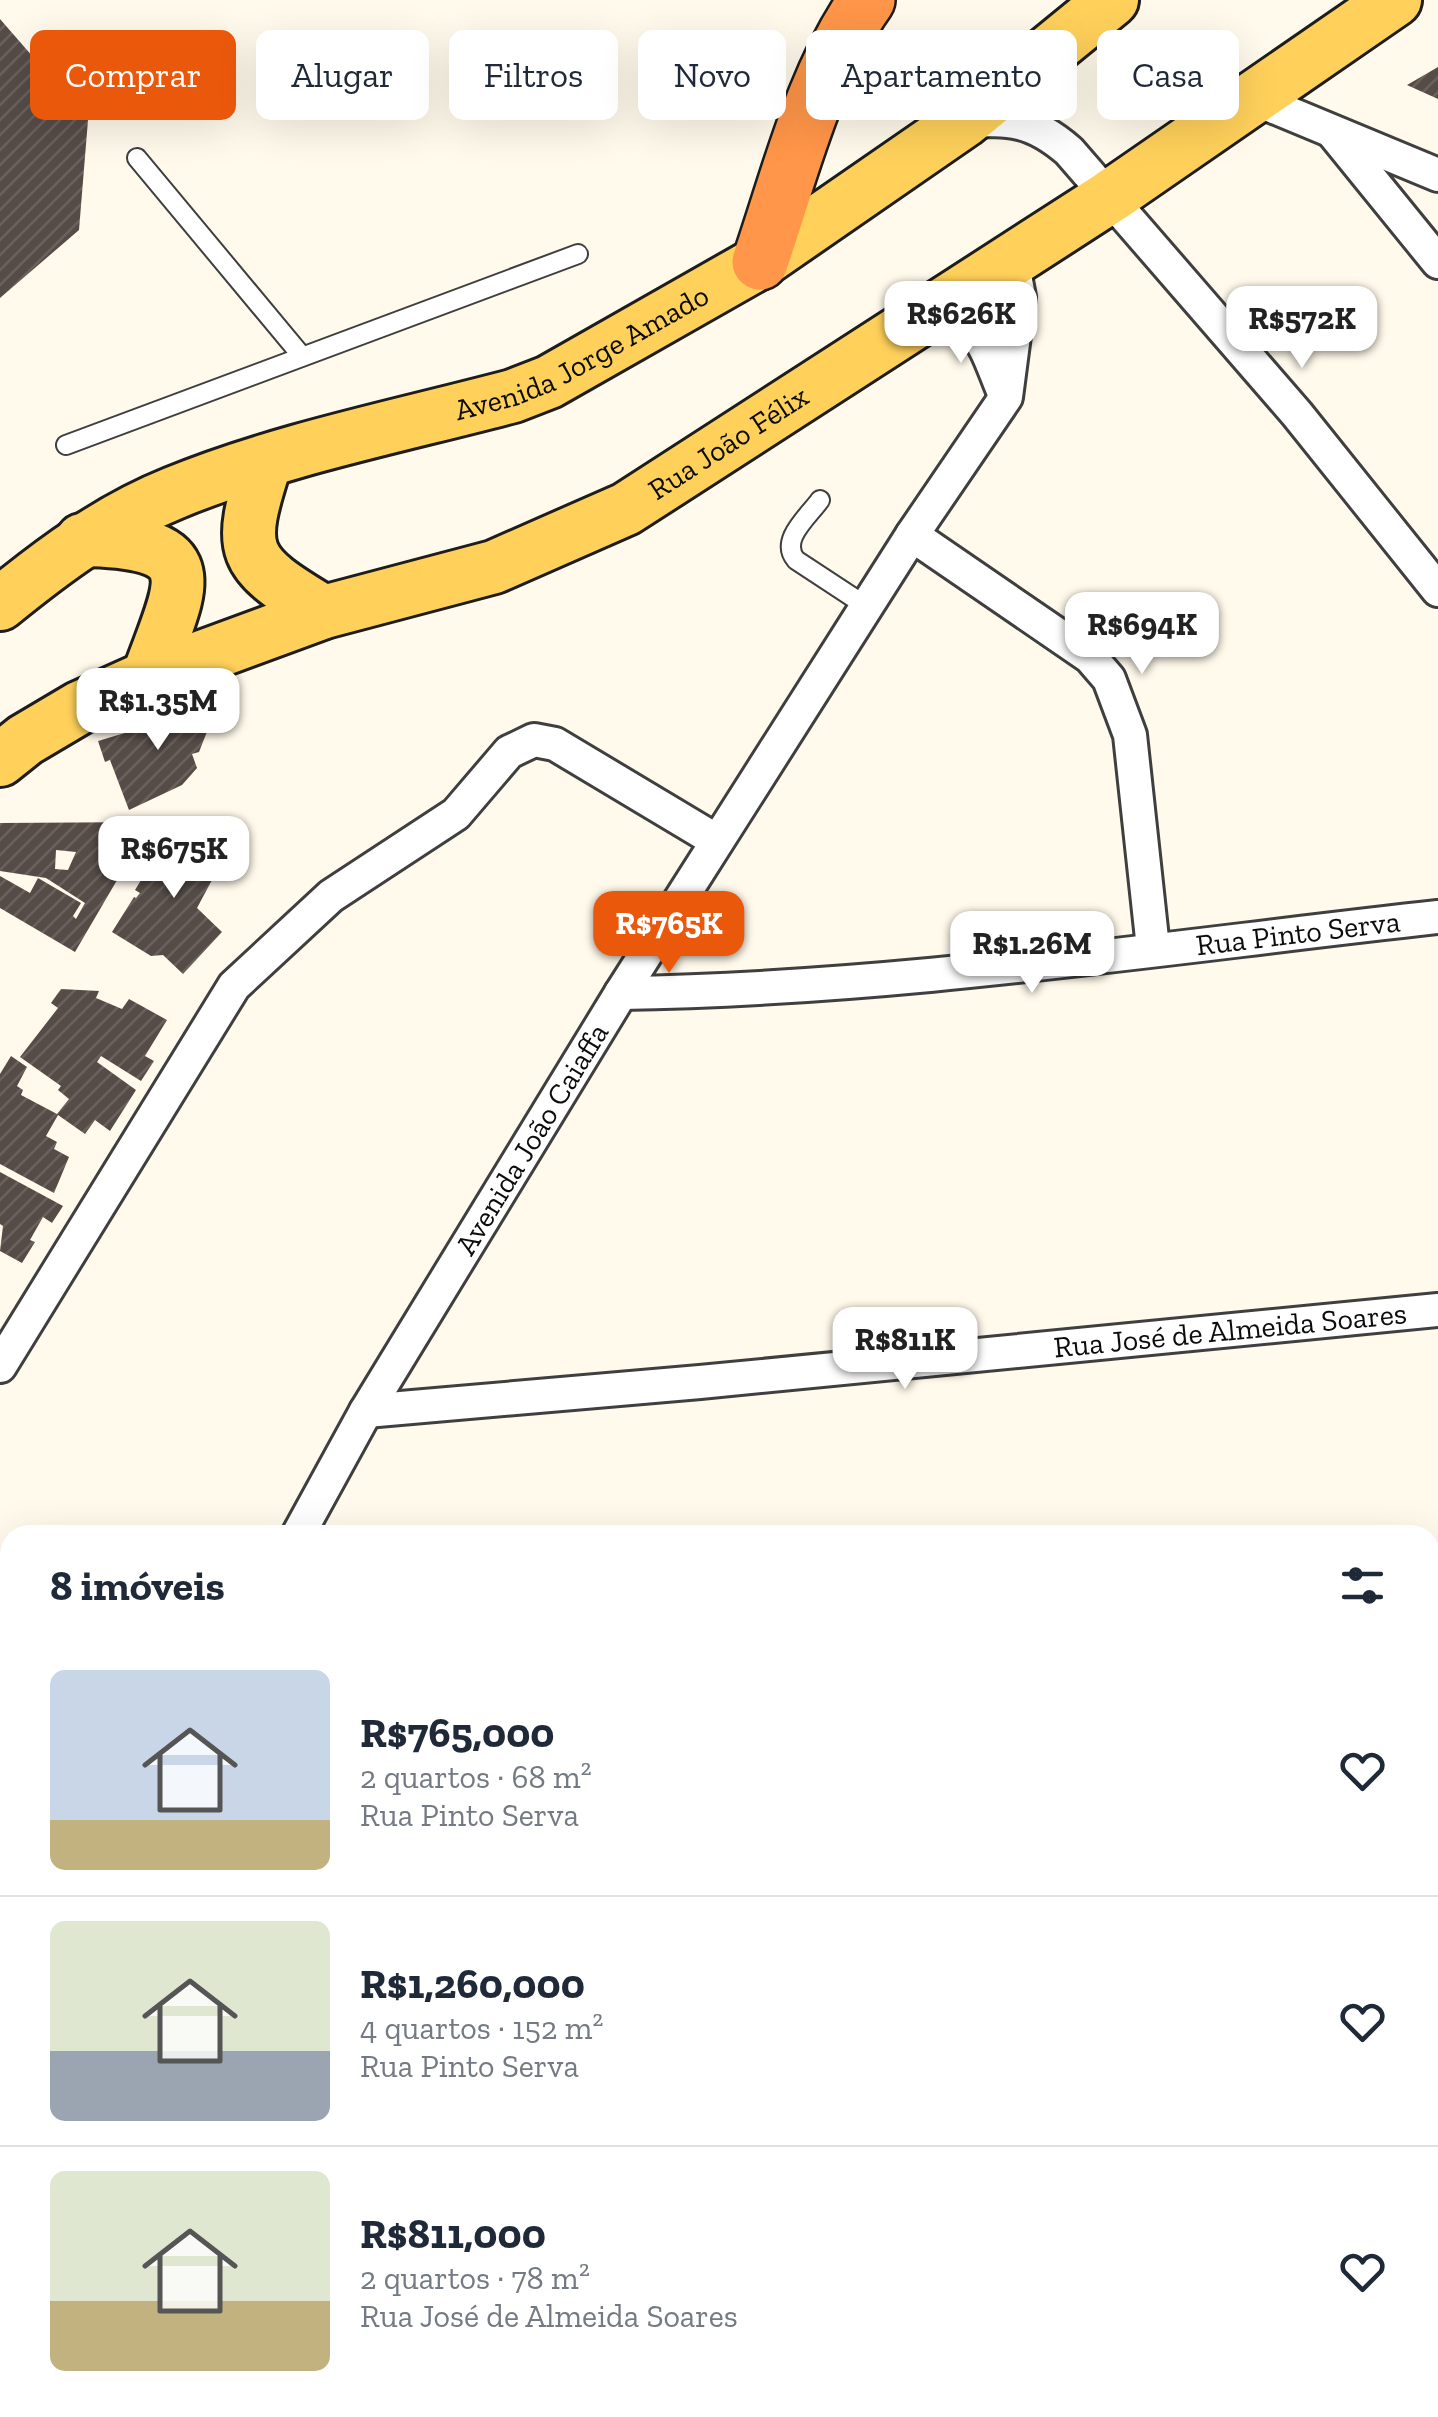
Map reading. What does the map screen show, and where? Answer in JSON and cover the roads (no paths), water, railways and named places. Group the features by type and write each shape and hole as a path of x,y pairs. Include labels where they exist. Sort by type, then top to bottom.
{"highway":[{"path":"760,262 812,109 852,20 866,0"}],"main road":[{"name":"Avenida Jorge Amado","path":"0,604 82,540 173,493 266,462 514,396 549,382 760,262 964,121 1112,0"},
{"name":"Rua João Félix","path":"0,760 79,708 148,676 324,612 494,567 626,510 1110,196 1396,0"},
{"path":"266,462 252,502 246,530 248,544 261,567 276,581 324,612"},
{"path":"82,540 114,540 152,547 164,553 177,571 178,593 148,676"}],"street":[{"path":"1250,97 1438,175"},
{"path":"964,121 1010,119 1039,128 1070,151 1298,414 1438,590"},
{"path":"1331,130 1438,262"},
{"name":"Avenida João Caiaffa","path":"303,1525 366,1411 621,993 866,606 1006,397 1019,297 1012,259"},
{"path":"923,316 951,317 982,340 1006,397"},
{"path":"912,535 1090,657 1109,679 1130,736 1153,948"},
{"path":"0,1366 234,986 332,896 456,814 509,752 534,740 556,744 718,841"},
{"name":"Rua Pinto Serva","path":"621,993 732,992 868,982 1438,917"},
{"name":"Rua José de Almeida Soares","path":"366,1411 1438,1310"}],"lane":[{"path":"137,158 301,355"},
{"path":"66,445 578,254"},
{"path":"820,500 789,542 789,552 866,606"}]}
